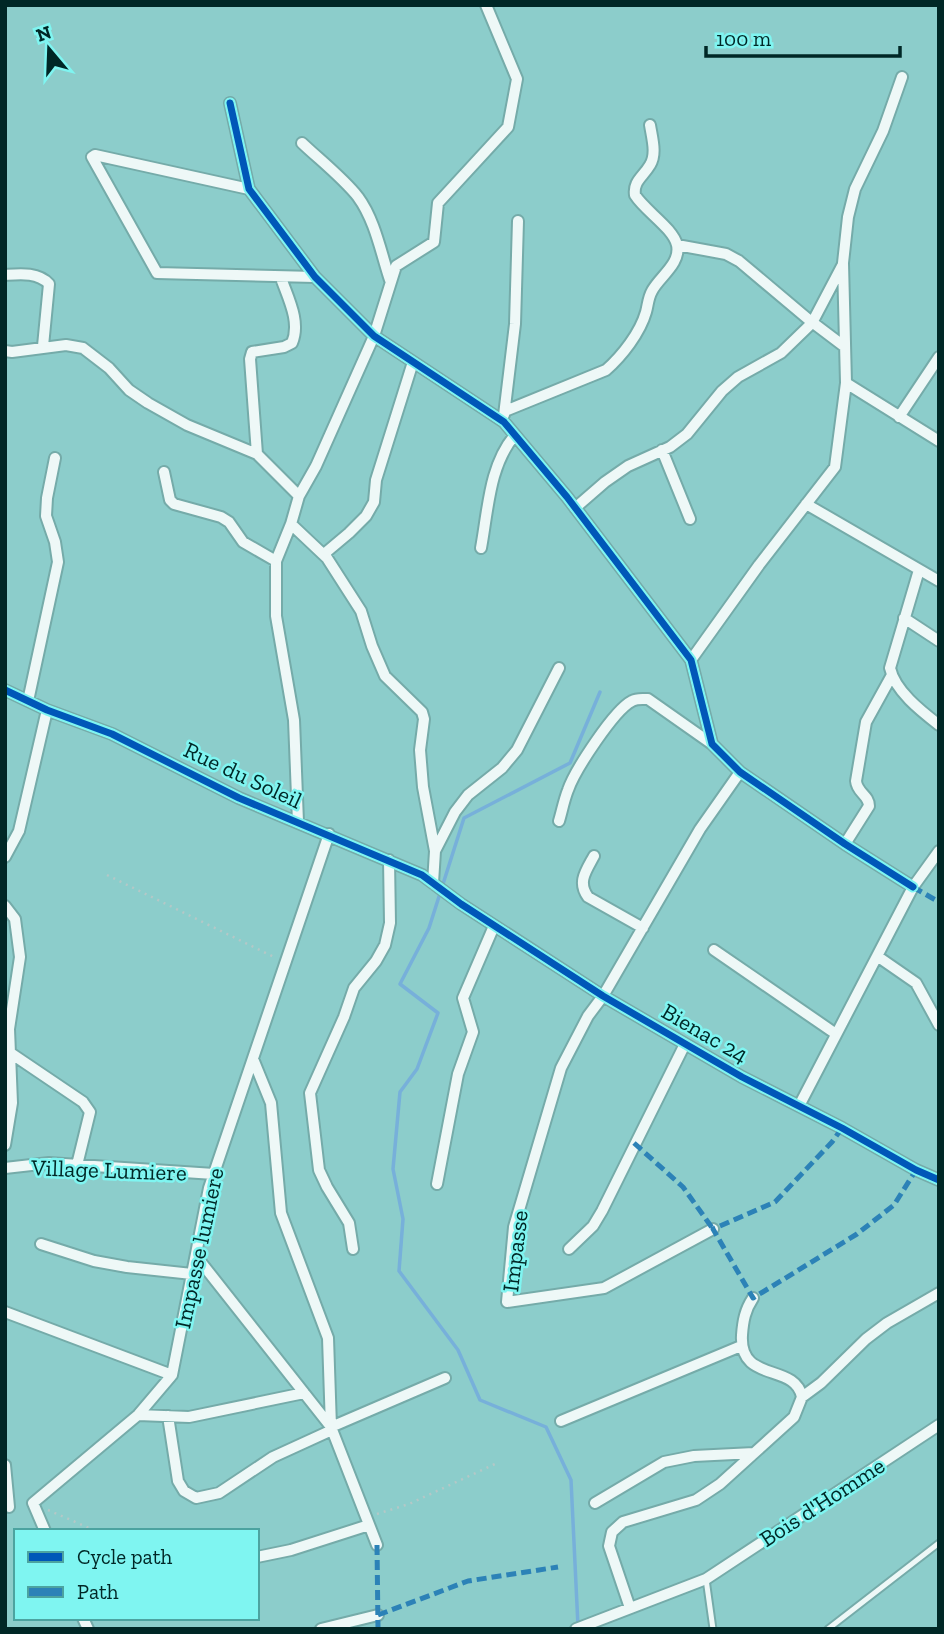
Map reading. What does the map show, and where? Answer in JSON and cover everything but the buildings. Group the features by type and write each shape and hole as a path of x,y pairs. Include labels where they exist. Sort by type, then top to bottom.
{"street":[{"path":"298,822 294,720 276,616 275,561 291,524 299,496 316,466 374,335 396,266 434,242 438,203 508,127 517,79 486,5"},
{"path":"691,660 835,467 846,383 843,263 848,217 855,189 883,131 902,77"},
{"path":"230,103 249,189 314,277 374,335 504,416 514,435 575,508 691,660 712,744"},
{"path":"504,416 595,375 616,361 642,321 654,288 671,268 677,253 673,236 635,195 637,181 650,165 653,155 650,125"},
{"path":"302,143 360,199 369,215 390,280"},
{"path":"249,189 95,155 92,158 157,273 314,277"},
{"path":"504,416 515,324 518,221"},
{"path":"677,245 726,254 739,261 812,323 845,347"},
{"path":"575,508 605,482 687,434 722,391 738,377 781,353 812,323 843,263"},
{"path":"5,275 27,274 45,279 49,284 43,346"},
{"path":"257,454 250,359 252,352 284,347 292,343 296,334 294,316 281,278"},
{"path":"5,351 66,345 83,348 109,368 129,390 148,403 187,425 257,454 299,496"},
{"path":"899,417 939,357"},
{"path":"324,554 366,516 374,502 376,480 414,362"},
{"path":"846,383 939,442"},
{"path":"481,548 496,469 506,445 514,435"},
{"path":"663,450 690,519"},
{"path":"28,701 58,562 55,542 46,516 55,458"},
{"path":"164,472 170,500 174,504 221,517 229,522 243,542 275,561"},
{"path":"806,504 939,581"},
{"path":"291,524 324,554 361,611 385,676 422,712 424,719 420,750 435,851 433,883"},
{"path":"845,844 869,806 867,797 857,789 856,781 866,722 892,675 892,658 919,570"},
{"path":"904,618 939,641"},
{"path":"435,851 455,812 468,795 502,768 517,750 559,668"},
{"path":"892,675 917,707 939,726"},
{"name":"Rue du Soleil","path":"5,690 47,710 112,734 239,798 422,875 461,904"},
{"path":"559,821 568,789 579,766 608,726 631,701 648,699 712,744 740,772 913,887"},
{"path":"5,858 19,831 47,710"},
{"path":"603,996 700,829 740,772"},
{"name":"Impasse lumiere","path":"33,1503 138,1415 172,1376 214,1174 329,834"},
{"path":"799,1106 913,887 939,851"},
{"path":"594,856 581,880 582,889 588,897 643,928"},
{"path":"353,1248 349,1223 319,1170 310,1093 354,988 376,961 385,944 390,923 388,860"},
{"name":"Bienac 24","path":"461,904 603,996 685,1044 939,1180"},
{"path":"5,906 15,919 20,957 10,1016 12,1103 5,1145"},
{"path":"437,1184 457,1074 473,1032 463,998 494,926"},
{"path":"714,950 836,1034"},
{"path":"877,956 916,983 939,1025"},
{"name":"Impasse","path":"603,996 588,1016 561,1068 514,1227 507,1302 604,1287 713,1229"},
{"path":"569,1250 593,1226 602,1211 685,1044"},
{"path":"9,1052 83,1102 90,1112 77,1165"},
{"path":"253,1059 271,1103 281,1213 328,1338 332,1429"},
{"name":"Village Lumiere","path":"5,1168 49,1163 214,1174"},
{"path":"41,1244 94,1261 192,1274"},
{"path":"196,1256 332,1429 377,1545"},
{"path":"629,1608 609,1546 612,1532 623,1522 696,1500 720,1484 794,1417 802,1398 887,1322 938,1297"},
{"path":"753,1298 743,1321 741,1346 747,1360 794,1382 801,1388 802,1398"},
{"path":"5,1312 172,1376"},
{"path":"561,1421 741,1346"},
{"path":"168,1416 178,1481 184,1491 196,1498 219,1493 273,1457 444,1378"},
{"path":"138,1415 189,1418 304,1393"},
{"name":"Bois d'Homme","path":"706,1579 939,1425"},
{"path":"595,1503 664,1462 694,1456 754,1453"},
{"path":"5,1465 7,1508 33,1503 44,1529"},
{"path":"259,1557 291,1550 369,1525"},
{"path":"576,1629 706,1579"},
{"path":"321,1629 378,1615"}],"lane":[{"path":"828,1629 939,1543"},
{"path":"706,1579 713,1629"}],"path":[{"path":"107,875 285,963"},
{"path":"33,1503 92,1529"}],"waterway":[{"path":"578,1626 571,1480 546,1427 480,1400 458,1350 399,1271 403,1219 393,1169 400,1092 417,1069 438,1013 400,984 429,928 464,818 570,763 600,692"}],"marked path":[{"path":"913,887 939,902"},
{"path":"842,1128 775,1202 713,1229 753,1298 857,1234 894,1205 916,1170"},
{"path":"634,1143 683,1187 713,1229"},
{"path":"377,1545 378,1629"},
{"path":"378,1615 468,1581 558,1567"}],"cycle path":[{"path":"230,103 249,189 315,277 374,336 504,422 567,497 691,660 712,744 740,772 913,887"},
{"path":"5,690 47,710 112,734 239,798 422,875 461,904 603,996 742,1077 939,1180"}]}
